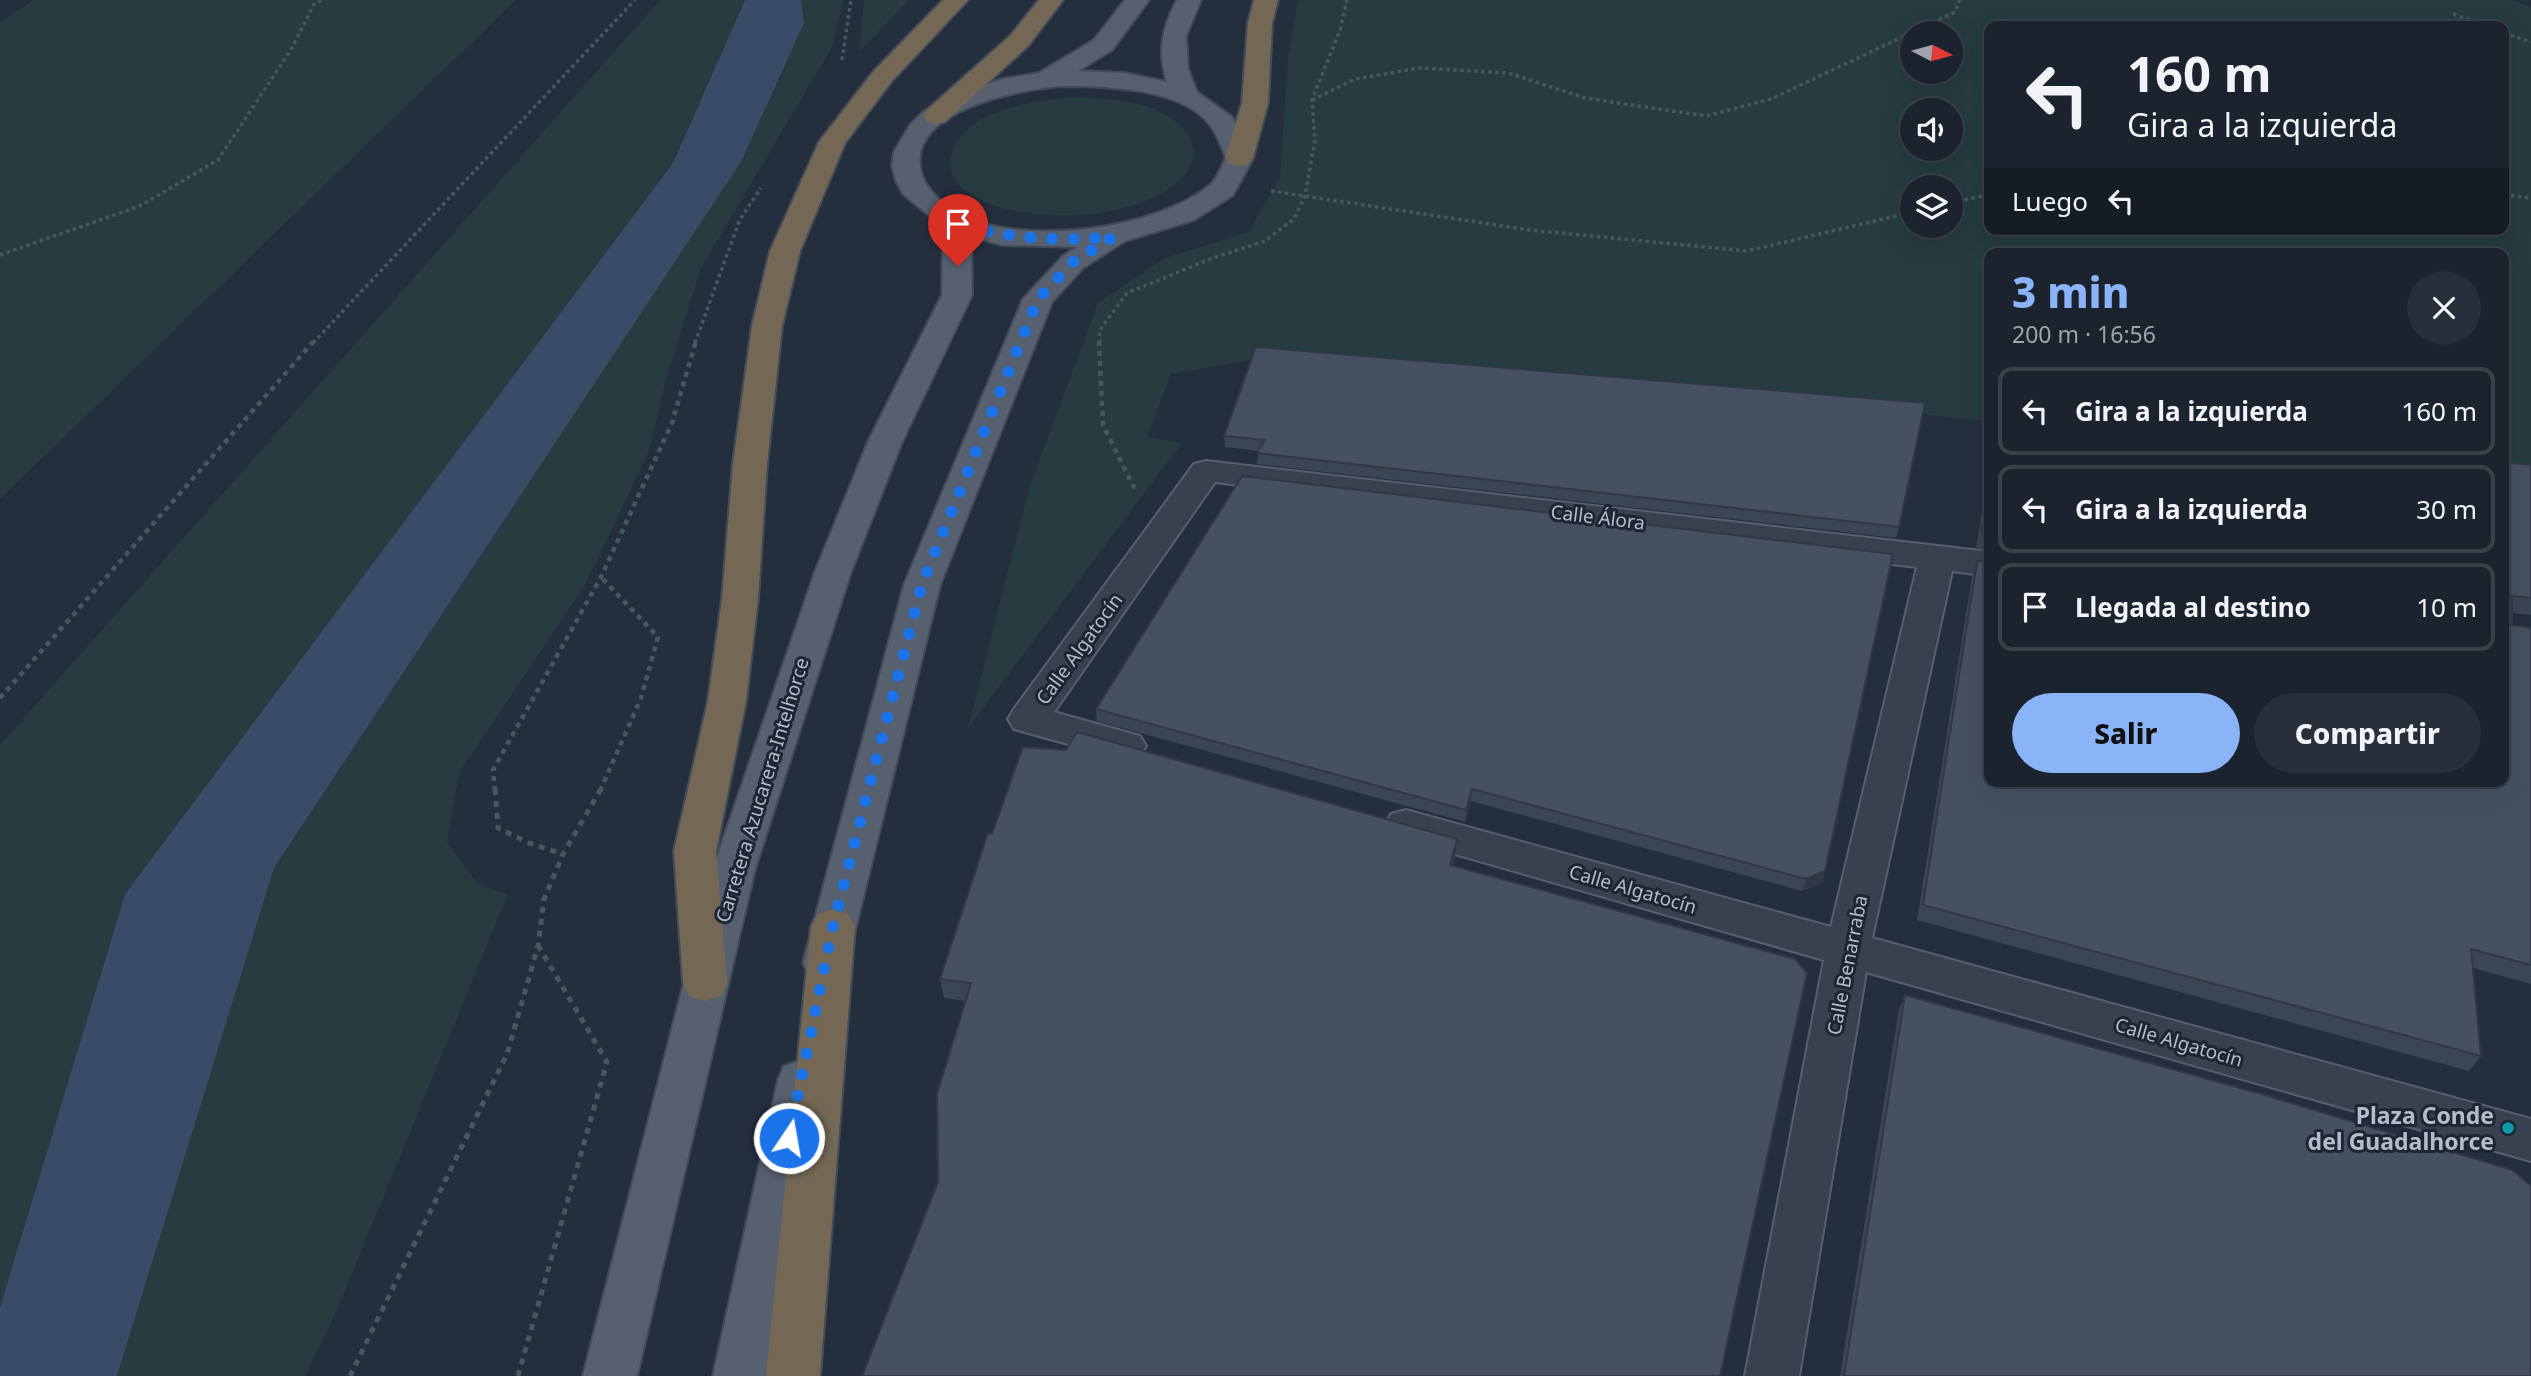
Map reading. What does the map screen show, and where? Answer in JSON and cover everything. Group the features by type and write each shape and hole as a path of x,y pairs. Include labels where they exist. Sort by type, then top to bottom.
{"highway":[{"path":"705,983 695,851 727,701 740,599 750,464 767,326 785,251 832,142 882,77 956,0"},
{"path":"936,116 1019,41 1051,0"},
{"path":"1239,158 1255,103 1260,23 1266,0"},
{"path":"793,1376 833,926"}],"main road":[{"path":"1045,79 1103,45 1137,0"},
{"path":"1185,95 1175,73 1170,44 1188,0"},
{"path":"1045,79 1124,79 1185,95 1213,112 1236,136 1239,158 1234,173 1223,189 1204,204 1172,221 1113,237 1057,241 988,233 957,223 921,201 904,173 909,145 920,130 936,116 981,94 1045,79"},
{"name":"Carretera Azucarera-Intelhorce","path":"610,1376 738,857 833,572 885,442 957,295 957,223"},
{"path":"740,1376 833,926 922,584 1038,299 1073,262 1113,237"}],"street":[{"name":"Calle Algatocín","path":"1163,757 1028,719 1183,507 1206,471"},
{"name":"Calle Álora","path":"1206,471 1984,563"},
{"name":"Calle Benarraba","path":"1772,1376 1848,949 1937,557"},
{"name":"Calle Algatocín","path":"1364,813 2531,1140"}],"path":[{"path":"0,255 140,206 218,160 292,48 314,4 322,0"},
{"path":"0,698 328,326 635,0"},
{"path":"841,68 851,0"},
{"path":"1183,507 1133,486 1102,425 1099,331 1127,293 1213,258 1265,241 1294,219 1305,196 1315,140 1312,100 1340,30 1347,0"},
{"path":"1312,100 1355,79 1420,68 1508,73 1585,98 1706,116 1771,99 1955,12 1960,0"},
{"path":"2453,14 2472,21"},
{"path":"2509,35 2531,43"},
{"path":"563,854 528,843 498,828 493,770 601,577 672,423 703,317 740,219 763,184"},
{"path":"1223,189 1305,196 1530,230 1747,251 1900,215"},
{"path":"1963,200 1984,195"},
{"path":"2509,196 2531,198"},
{"path":"351,1376 354,1364 507,1054 538,946 544,899 563,854 602,788 641,698 659,637 601,577"},
{"path":"518,1376 607,1062 538,946"}],"green space":[{"path":"34,0 516,0 0,499 0,22"},
{"path":"660,0 745,0 673,163 125,894 0,1307 0,745"},
{"path":"801,0 843,0 833,45 701,268 665,383 649,451 585,585 459,773 447,843 479,885 508,894 337,1310 305,1376 117,1376 274,868 741,162 804,23"},
{"path":"864,0 909,0 859,52"},
{"path":"1298,0 2511,0 2531,7 2531,482 2509,480 2509,248 1984,248 1984,420 1256,359 1171,374 1147,437 1182,443 968,728 1030,485 1098,303 1165,258 1249,232 1280,177 1288,56"},
{"path":"1068,98 1116,100 1163,113 1176,122 1190,138 1194,153 1190,167 1159,195 1121,209 1077,215 1033,214 993,205 964,190 951,169 957,142 967,130 979,121 1007,108"}],"water":[{"path":"745,0 801,0 804,23 741,162 274,868 117,1376 0,1376 0,1307 125,894 673,163"}],"building":[{"path":"1256,347 1925,403 1899,527 1257,453 1265,440 1224,436"},
{"path":"2509,463 2531,465 2531,598 2512,596 2512,625 2531,628 2531,965 2471,949 2481,1056 1923,905 1977,561 1984,562 1984,787 2509,787"},
{"path":"1242,476 1893,554 1825,871 1806,879 1472,789 1466,810 1096,709"},
{"path":"1077,732 1457,839 1450,865 1795,959 1807,973 1720,1376 862,1376 938,1182 937,1094 971,983 940,979 988,833 992,834 1023,747 1066,750"},
{"path":"1905,995 2258,1093 2512,1170 2531,1186 2531,1376 1844,1376"}],"place":[{"name":"Plaza Conde del Guadalhorce","path":"2508,1128"}],"route":[{"path":"789,1138 833,926 922,584 1038,299 1073,262 1113,237 1057,241 988,233 957,223 958,266"}]}
